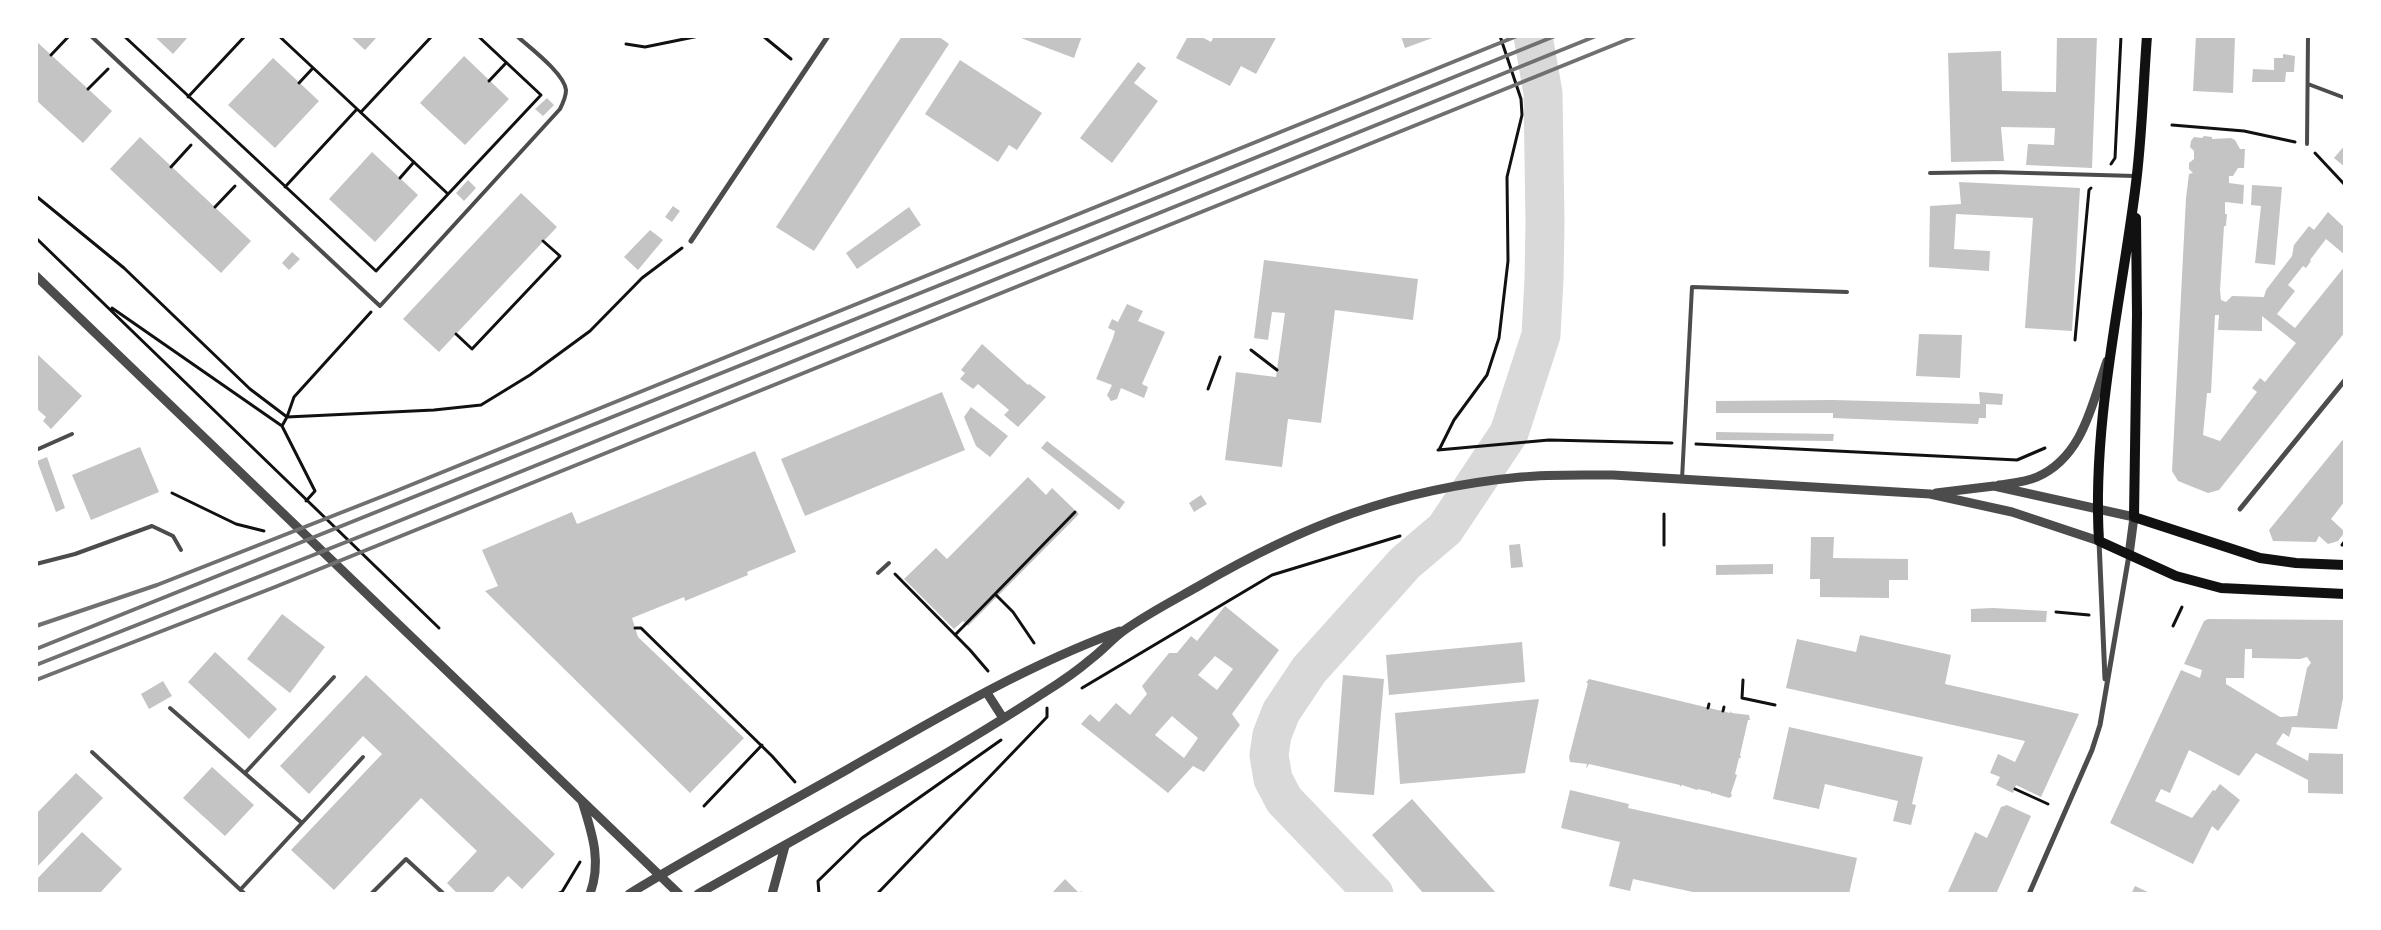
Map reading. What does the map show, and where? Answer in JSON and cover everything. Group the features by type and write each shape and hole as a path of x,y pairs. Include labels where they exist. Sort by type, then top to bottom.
{"main road":[{"path":"2147,36 2135,190 2110,354 2097,508 2099,541 2176,576 2221,588 2345,594"},
{"path":"2135,190 2137,315 2134,517 2260,558 2296,563 2345,564"}],"street":[{"path":"691,241 828,36"},
{"path":"36,276 679,894"},
{"path":"1930,494 1994,486 2036,478 2066,458 2076,446 2110,354"},
{"path":"2240,509 2345,380"},
{"path":"698,894 785,846 1041,695 1092,658 1125,630 1250,556 1290,536 1366,507 1446,488 1520,477 1613,475 1930,494 2012,512 2099,541 2105,687"},
{"path":"1994,486 2134,517 2100,724 2092,750 2029,894"},
{"path":"629,894 1031,668 1085,644 1125,630"},
{"path":"987,693 1003,718"},
{"path":"582,801 595,844 597,860 596,876 590,894"},
{"path":"772,894 785,846"}],"lane":[{"path":"91,36 380,306 560,109 566,90 563,82 517,36"},
{"path":"2307,144 2308,36"},
{"path":"2308,84 2345,98"},
{"path":"1930,173 1993,172 2136,176"},
{"path":"1682,479 1692,287 1847,292"},
{"path":"36,450 72,434"},
{"path":"36,564 75,554 152,526 173,536 181,550"},
{"path":"878,573 889,563"},
{"path":"245,773 334,677"},
{"path":"170,708 302,823"},
{"path":"92,752 245,894"},
{"path":"240,889 363,757"},
{"path":"371,894 406,858 444,894"}],"path":[{"path":"52,55 69,36"},
{"path":"124,36 376,271 541,95 478,36"},
{"path":"188,97 245,36"},
{"path":"279,36 448,194"},
{"path":"285,187 432,36"},
{"path":"626,44 646,47 699,36"},
{"path":"763,36 791,59"},
{"path":"1500,36 1521,100 1522,115 1507,177 1508,262 1499,338 1487,375 1454,420 1438,450 1549,440 1684,443 2017,460 2045,448"},
{"path":"102,62 116,74"},
{"path":"489,81 506,63"},
{"path":"88,89 109,68"},
{"path":"299,83 313,68"},
{"path":"2172,126 2244,131 2307,144 2345,185"},
{"path":"184,138 198,152"},
{"path":"171,167 191,145"},
{"path":"400,178 414,162"},
{"path":"228,179 242,192"},
{"path":"215,207 235,186"},
{"path":"36,196 124,268 250,389 287,416 434,410 481,405 530,375 590,331 642,278 691,241"},
{"path":"36,238 439,628"},
{"path":"456,334 472,349 560,256 544,241"},
{"path":"104,303 282,426 315,491 306,501"},
{"path":"282,426 294,397 371,312 364,306"},
{"path":"1251,350 1277,370"},
{"path":"1208,389 1220,356"},
{"path":"172,493 236,524 264,531"},
{"path":"955,635 1075,512"},
{"path":"1664,514 1664,545"},
{"path":"1078,690 1272,575 1400,536"},
{"path":"2342,545 2345,540"},
{"path":"896,576 988,671"},
{"path":"995,594 1013,612 1034,643"},
{"path":"2173,626 2182,607"},
{"path":"2056,612 2090,615"},
{"path":"635,628 641,628 762,745 794,782"},
{"path":"1743,680 1742,698 1775,705"},
{"path":"877,894 1047,717 1047,709 1041,695"},
{"path":"819,894 818,881 862,838 1008,735"},
{"path":"704,806 762,745"},
{"path":"2014,789 2048,804"}],"building":[{"path":"154,36 189,36 173,54"},
{"path":"350,36 378,36 365,50"},
{"path":"902,36 938,36 949,44 814,251 776,227"},
{"path":"1022,36 1082,36 1074,58 1021,38"},
{"path":"1188,36 1200,36 1211,42 1214,36 1277,36 1256,74 1241,66 1230,86 1176,58"},
{"path":"1401,36 1438,36 1405,48"},
{"path":"2057,36 2097,36 2092,168 2026,165 2028,144 2054,145 2055,128 2001,127 2004,161 1951,162 1948,53 2001,51 2002,91 2056,92"},
{"path":"2196,36 2235,36 2233,93 2193,91"},
{"path":"36,41 112,111 83,143 36,100"},
{"path":"2283,54 2295,56 2294,72 2286,72 2285,82 2252,82 2253,69 2274,70 2274,58 2283,58"},
{"path":"464,56 509,99 465,145 420,103"},
{"path":"273,58 319,101 275,148 228,105"},
{"path":"960,60 1042,113 1017,150 1009,145 998,162 925,114"},
{"path":"1138,62 1146,68 1134,83 1158,101 1112,163 1080,138"},
{"path":"547,98 554,105 543,116 535,109"},
{"path":"2204,136 2212,137 2212,139 2231,138 2235,140 2240,149 2245,149 2244,168 2238,168 2233,176 2229,176 2229,183 2244,185 2243,204 2225,202 2225,214 2227,214 2226,226 2224,226 2221,300 2226,302 2232,296 2264,297 2266,290 2292,256 2294,245 2309,226 2314,230 2328,212 2345,228 2345,255 2326,239 2306,268 2303,266 2288,285 2295,291 2277,314 2295,328 2345,266 2345,332 2219,490 2208,493 2178,481 2172,471 2186,198 2189,174 2193,173 2189,169 2189,163 2194,159 2194,151 2190,147 2194,137 2202,138","holes":["2215,315 2219,315 2218,330 2262,331 2262,316 2296,343 2265,382 2260,378 2252,388 2257,392 2220,441 2203,435 2207,393 2211,393"]},
{"path":"140,137 251,241 221,273 110,169"},
{"path":"2345,145 2345,167 2334,158"},
{"path":"372,152 418,195 375,242 329,199"},
{"path":"468,180 476,188 464,201 456,193"},
{"path":"1959,182 2080,188 2072,331 2025,328 2033,218 1956,214 1954,249 1990,251 1989,271 1929,267 1930,206 1961,204"},
{"path":"2252,185 2282,187 2275,265 2255,263 2261,206 2251,205"},
{"path":"521,193 557,227 439,352 403,319"},
{"path":"673,206 680,211 672,222 665,217"},
{"path":"909,207 921,225 857,269 846,253"},
{"path":"650,230 663,240 638,270 624,257"},
{"path":"292,252 300,259 289,270 282,263"},
{"path":"1264,260 1418,279 1413,320 1335,310 1321,423 1288,419 1282,467 1225,460 1236,372 1276,377 1285,313 1272,312 1268,340 1254,338"},
{"path":"1127,304 1143,311 1138,321 1165,332 1142,384 1148,387 1144,398 1121,388 1117,399 1111,401 1107,395 1112,385 1096,379 1115,331 1108,328 1112,319 1118,322"},
{"path":"1919,334 1962,335 1960,378 1916,376"},
{"path":"982,344 1028,385 1046,397 1018,427 1004,415 1009,410 978,384 973,389 960,379 965,373 961,370"},
{"path":"36,353 82,396 51,429 43,421 46,417 36,408"},
{"path":"942,392 965,450 805,516 781,459"},
{"path":"1979,392 2003,394 2002,405 1986,404 1986,418 1979,418 1978,424 1833,418 1833,413 1716,413 1716,401 1833,400 1980,404"},
{"path":"971,407 1008,436 990,457 976,446 964,417"},
{"path":"1716,432 1834,434 1833,441 1716,440"},
{"path":"2345,437 2345,501 2331,519 2345,532 2338,541 2328,544 2319,536 2316,542 2273,541 2269,530"},
{"path":"1047,441 1125,502 1119,510 1041,448"},
{"path":"140,447 159,492 91,520 72,475"},
{"path":"755,451 796,552 747,572 748,575 685,601 684,597 632,618 638,637 744,738 690,793 485,591 498,586 482,550 572,512 577,524"},
{"path":"47,457 65,508 56,512 37,461"},
{"path":"1028,477 1046,495 1052,488 1079,514 968,626 963,621 954,629 904,579 936,548 947,559"},
{"path":"1201,495 1207,504 1194,512 1189,503"},
{"path":"1811,537 1834,537 1833,558 1908,559 1908,580 1889,580 1889,598 1820,597 1820,579 1810,579"},
{"path":"1520,544 1523,567 1511,568 1509,545"},
{"path":"1773,564 1773,574 1716,575 1716,565"},
{"path":"1225,606 1279,650 1232,714 1240,725 1204,772 1193,766 1168,793 1081,724 1090,714 1099,722 1116,703 1130,715 1147,694 1142,686 1169,653 1177,653 1191,636 1197,641","holes":["1215,656 1233,669 1217,690 1198,675","1172,716 1198,738 1184,758 1155,735"]},
{"path":"1993,608 2047,611 2046,622 1971,622 1971,609"},
{"path":"282,614 325,647 290,693 247,659"},
{"path":"2208,619 2345,620 2345,688 2337,729 2292,727 2289,737 2283,733 2276,744 2308,761 2309,753 2345,754 2345,794 2308,793 2308,780 2256,753 2239,776 2189,750 2170,793 2161,789 2155,801 2192,818 2213,790 2215,791 2220,784 2240,800 2218,831 2212,826 2193,864 2110,823 2181,670 2200,678 2202,670 2184,664 2204,621","holes":["2245,649 2252,649 2252,658 2300,659 2307,657 2311,663 2307,668 2297,716 2280,717 2226,684 2226,678 2244,678"]},
{"path":"1860,635 1951,655 1945,684 2079,714 2041,797 2016,785 2013,793 1996,785 2000,777 1990,773 1998,754 2015,762 2025,741 1786,688 1797,639 1856,652"},
{"path":"1522,642 1525,682 1389,695 1386,655"},
{"path":"215,652 277,709 249,739 188,682"},
{"path":"366,675 555,854 522,889 508,876 491,894 458,894 447,883 477,851 421,798 334,890 291,850 382,754 363,736 309,794 280,766"},
{"path":"1343,675 1384,679 1374,795 1334,792"},
{"path":"1589,679 1730,713 1730,711 1732,713 1749,715 1750,720 1748,720 1740,755 1741,758 1739,758 1735,774 1737,775 1731,793 1732,796 1729,798 1711,794 1711,792 1682,785 1680,787 1680,785 1589,764 1586,769 1587,764 1570,762 1569,757 1588,683 1586,683"},
{"path":"163,681 172,696 149,709 141,694"},
{"path":"1539,699 1525,773 1400,784 1395,713"},
{"path":"1789,727 1923,757 1912,804 1916,805 1911,825 1893,821 1898,801 1825,784 1819,809 1773,799"},
{"path":"212,767 254,805 225,836 183,798"},
{"path":"76,773 103,798 36,868 36,814"},
{"path":"1570,790 1629,804 1628,808 1857,858 1849,894 1702,894 1633,879 1630,891 1609,886 1620,842 1561,828"},
{"path":"1412,799 1497,894 1424,894 1372,835"},
{"path":"2007,805 2031,816 1996,894 1947,894 1975,832 1987,838 2001,807"},
{"path":"82,832 122,869 99,894 36,894 36,880"},
{"path":"1065,879 1079,893 1081,891 1083,894 1051,894"},
{"path":"2135,886 2152,894 2131,894"}],"waterway":[{"path":"1374,894 1284,800 1273,779 1269,755 1272,735 1281,712 1309,670 1405,563 1445,529 1509,433 1541,335 1545,223 1543,93 1533,36"}],"railway":[{"path":"36,626 157,585 391,493 1517,36"},
{"path":"1171,192 1555,36"},
{"path":"36,665 384,527 1596,36"},
{"path":"36,680 275,587 1636,36"},
{"path":"36,649 1176,190"}]}
